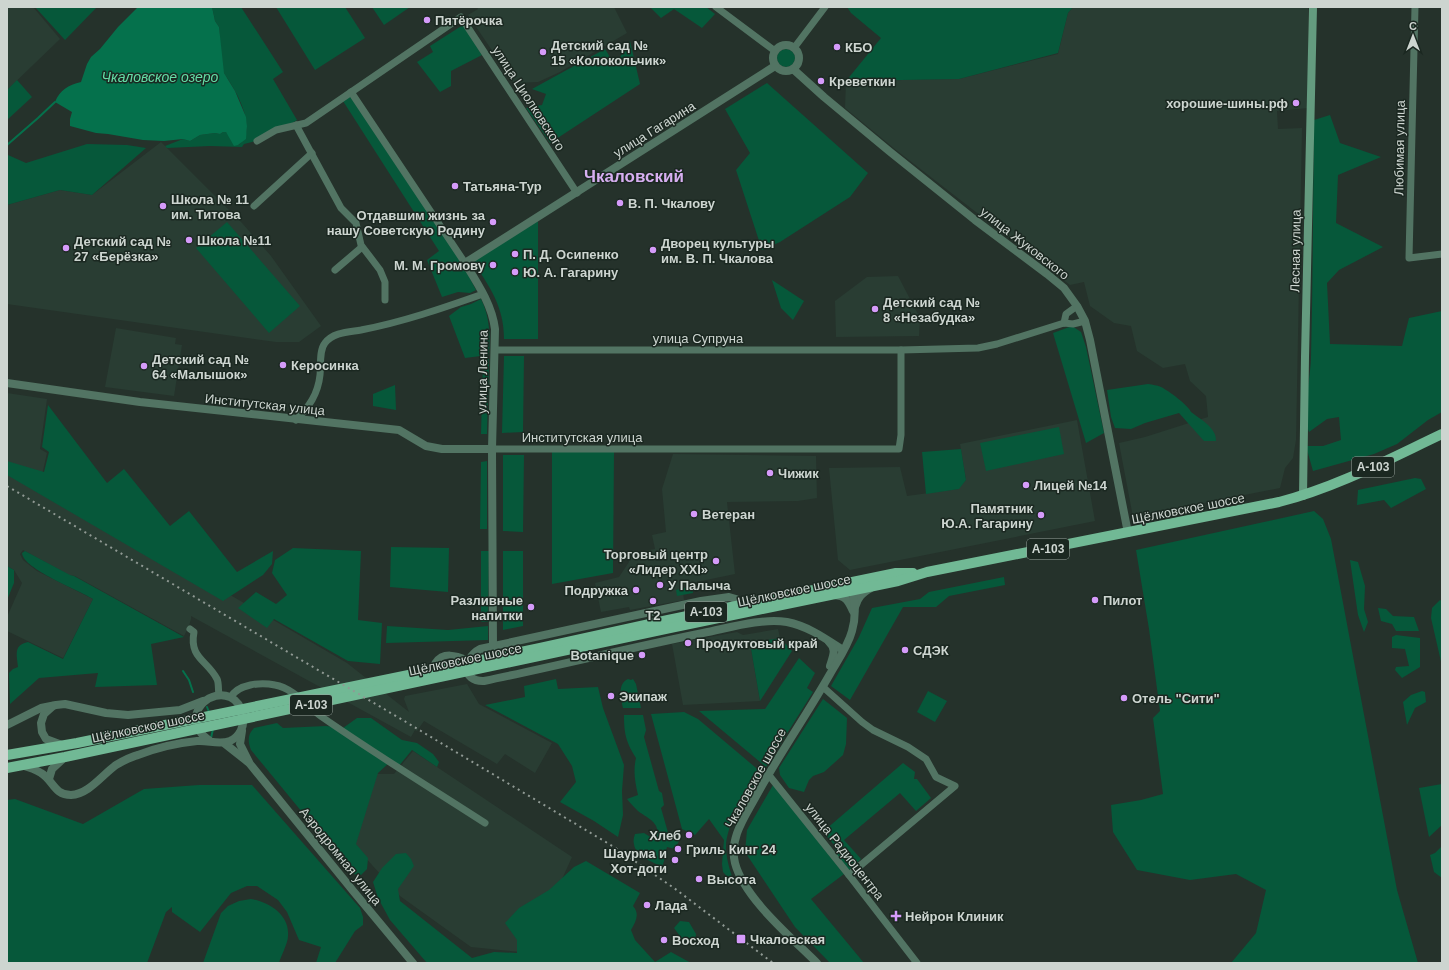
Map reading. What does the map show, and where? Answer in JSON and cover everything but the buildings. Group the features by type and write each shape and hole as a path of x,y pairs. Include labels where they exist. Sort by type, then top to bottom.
{"main road":[{"name":"Лесная улица","path":"1303,496 1313,7"},
{"name":"Щёлковское шоссе","path":"7,755 77,743 831,595 848,587 872,587 927,572 1279,502 1303,496 1358,474 1442,434"},
{"name":"Щёлковское шоссе","path":"7,768 79,754 541,652 743,604 848,587 896,573 927,572"}],"street":[{"path":"716,7 775,51"},
{"path":"794,48 825,7"},
{"name":"Любимая улица","path":"1415,7 1409,258 1442,254"},
{"name":"улица Циолковского","path":"351,92 461,17 577,193"},
{"path":"786,45 794,48 799,58 794,69 782,71 775,66 773,59 775,51 778,48 786,45"},
{"name":"улица Гагарина","path":"465,264 775,66"},
{"name":"улица Жуковского","path":"794,69 824,97 895,156 975,220 1056,281 1064,288 1077,306 1085,321 1090,340 1128,533"},
{"path":"257,141 276,130 306,123 351,92"},
{"name":"улица Ленина","path":"351,92 465,264 483,294 494,317 495,350 492,449 493,646"},
{"path":"296,125 341,208 356,223 362,247 380,270 385,282 384,300"},
{"path":"254,206 312,153"},
{"path":"335,270 362,247"},
{"path":"296,420 315,397 320,377 323,344 329,338 346,332 416,317 483,294"},
{"path":"1064,323 1066,314 1077,306"},
{"path":"901,350 978,348 997,344 1064,323 1073,324 1085,321"},
{"name":"улица Супруна","path":"495,350 901,350"},
{"name":"Институтская улица","path":"7,383 140,402 399,430 426,446 442,449 899,449 901,435 901,350"},
{"name":"Чкаловское шоссе","path":"817,963 773,918 754,896 738,870 735,862 734,844 737,832 768,774 822,687 851,635 855,611 848,587"},
{"path":"855,611 857,599 861,594 872,587"},
{"path":"831,595 842,596 855,611"},
{"name":"А-103","path":"743,604 736,599 729,597 700,601 480,649 474,652 468,660 468,671 471,678 484,681 669,640 748,624 771,621 796,624 811,630 843,650"},
{"path":"190,629 194,632 193,646 197,655 217,679 219,695"},
{"path":"849,875 955,786 936,777 926,759 908,747 873,730 822,687 834,650 831,642 846,640 851,635"},
{"path":"435,663 440,657 445,655 457,656 468,660"},
{"path":"231,697 237,690 259,684 275,685 288,689 321,716 486,823"},
{"path":"7,725 41,708 56,705 65,704 106,713 128,715 180,710 204,701 212,696 219,695 231,697 238,703 242,711 244,719 240,744 250,764"},
{"path":"204,701 198,709 196,718 197,727 202,736 210,741"},
{"path":"56,705 44,714 41,723 42,732 46,739 62,745"},
{"path":"180,710 189,713 196,718"},
{"path":"179,744 192,734 197,727"},
{"path":"224,743 237,736 242,728"},
{"path":"21,765 41,772 49,779 50,784 57,791 65,795 74,795 82,792 116,765 128,759 160,748 179,744 210,741 224,743 250,764"},
{"path":"49,779 52,769 65,757"},
{"name":"Аэродромная улица","path":"250,764 414,963"},
{"name":"улица Радиоцентра","path":"768,774 917,963"}],"shaded area":[{"path":"7,7 33,7 60,39 7,90"},
{"path":"35,7 97,7 65,40"},
{"path":"212,7 241,7 283,72 273,79 297,120 272,135 244,144 242,147 210,146 167,148 165,146 183,139 190,141 200,135 215,133 220,134 223,132 226,132 238,145 244,139 247,123 245,114 242,104 224,74 221,58 219,27 215,21"},
{"path":"276,7 345,7 365,38 315,70"},
{"path":"372,7 410,7 384,25"},
{"name":"Детский сад № 15 «Колокольчик»","path":"477,7 614,7 627,33 560,72 538,82 514,83 468,15 478,9"},
{"path":"650,7 706,7 715,14 702,28 674,9 661,18"},
{"path":"847,7 1073,7 1068,13 1058,53 959,79 846,81 881,38 851,13"},
{"path":"1073,7 1308,7 1308,108 1277,111 1278,129 1302,128 1296,440 1293,458 1285,468 1280,488 1133,517 1119,443 1145,437 1208,417 1206,396 1190,381 1185,364 1163,368 1137,351 1131,326 1114,323 1090,306 1084,282 1070,285 896,150 845,108 846,81 959,79 1058,54 1068,13"},
{"path":"463,25 482,55 451,71 451,86 440,92 417,62 433,52 430,46"},
{"path":"630,41 640,84 550,143 526,108 542,105 546,94 532,89 605,49 615,65"},
{"path":"786,49 792,52 795,58 792,64 786,67 780,64 777,58 780,52"},
{"path":"17,80 32,97 7,120 7,90"},
{"path":"767,83 868,173 850,197 780,242 762,250 736,170 750,153 725,109"},
{"path":"350,96 463,265 476,290 470,293 458,292 442,297 427,260 439,251 343,101"},
{"path":"1330,115 1340,143 1381,157 1338,175 1336,223 1383,247 1339,270 1327,283 1330,344 1402,346 1409,318 1442,311 1442,412 1428,420 1397,444 1374,454 1313,471 1306,446 1323,446 1341,440 1339,417 1327,419 1309,432 1306,416 1311,365 1314,120"},
{"name":"Школа №11","path":"161,142 242,223 271,256 321,326 299,342 276,342 7,304 7,205 60,190 92,195"},
{"path":"87,144 127,145 146,148 92,195 60,190 7,205 8,155 26,163"},
{"path":"538,221 538,339 504,339 502,317 499,307 473,261"},
{"path":"227,222 300,306 269,333 196,248"},
{"name":"Детский сад № 8 «Незабудка»","path":"898,276 920,318 919,336 836,337 835,301 867,277"},
{"path":"772,280 804,301 793,320 781,308"},
{"path":"481,299 489,326 489,355 465,358 449,316 461,307"},
{"path":"1072,326 1081,332 1086,347 1104,433 1086,443 1053,333"},
{"name":"Детский сад № 64 «Малышок»","path":"116,328 176,338 175,344 182,345 174,396 105,387"},
{"path":"504,356 524,356 523,432 502,433"},
{"path":"489,359 487,434 481,434 483,360"},
{"path":"1148,384 1161,387 1182,402 1191,412 1211,428 1216,436 1216,441 1204,441 1179,413 1145,423 1131,429 1115,428 1111,417 1107,390"},
{"path":"395,385 396,410 373,406 373,394"},
{"path":"7,393 47,399 40,449 47,453 40,484 347,663 409,712 404,699 405,696 467,684 479,704 552,743 535,773 505,754 497,764 424,721 417,731 415,730 411,737 191,616 189,626 184,636 75,576 69,575 23,550 20,554 23,560 37,571 93,599 63,658 7,631 7,617 22,583 14,570 7,566"},
{"path":"48,405 107,483 124,469 170,526 189,511 237,572 273,551 272,564 263,575 223,601 7,475 7,461 44,472 49,452 42,447"},
{"path":"1077,420 1095,521 850,570 838,560 829,468 900,467 907,496 958,489 966,480 960,444"},
{"path":"1059,427 1064,454 986,471 980,443"},
{"path":"961,449 966,480 959,489 926,494 922,452"},
{"path":"552,452 614,452 613,573 552,584"},
{"path":"673,454 816,456 817,498 798,501 727,502 735,574 682,585 684,600 630,610 629,607 601,612 595,583 619,577 629,562 628,558 646,554 649,550 655,549 652,535 666,532 662,489"},
{"path":"503,455 524,455 523,532 503,531"},
{"path":"487,461 487,529 480,529 481,462"},
{"path":"1415,478 1421,479 1426,489 1391,508 1384,500 1357,505 1358,490"},
{"path":"1314,511 1323,519 1331,539 1397,890 1418,963 1231,963 1256,933 1266,890 1236,874 1190,880 1137,870 1113,832 1111,805 1141,800 1163,794 1153,718 1160,711 1149,629 1136,550"},
{"path":"391,547 449,548 448,592 390,587"},
{"path":"293,548 361,551 358,620 382,623 380,664 348,661 274,619 267,628 238,608 256,592 276,604 287,595 272,573 275,560"},
{"path":"25,551 74,576 184,637 151,644 157,685 95,687 98,673 39,678 10,704 9,673 18,667 17,651 20,645 28,642 63,659 93,599 53,579 32,566 25,559 22,553"},
{"path":"481,551 489,551 488,622 481,622"},
{"path":"503,551 523,551 523,626 503,630"},
{"path":"1350,560 1358,562 1365,586 1364,609 1368,622 1364,632 1358,615"},
{"path":"7,566 14,570 14,583 7,600"},
{"path":"1004,577 1005,585 949,596 936,607 903,607 850,700 831,686 859,637 872,608 920,599 929,592"},
{"path":"692,586 693,593 677,596 676,590"},
{"path":"1440,600 1442,601 1442,666 1431,618 1432,608"},
{"path":"1378,608 1386,609 1393,616 1414,617 1419,631 1396,631 1392,624 1381,621"},
{"path":"387,626 448,630 488,626 488,640 386,643"},
{"path":"778,629 780,638 750,643 760,701 683,705 672,644 737,632 743,635"},
{"path":"1396,635 1420,638 1420,667 1402,678 1395,670 1396,667 1409,666 1405,649 1392,648 1392,637"},
{"path":"780,638 792,651 760,701 750,643"},
{"path":"799,658 815,673 807,688 813,692 766,767 699,711 765,709"},
{"path":"556,679 558,689 598,687 603,708 624,765 622,791 623,815 618,837 594,821 560,802 576,782 572,766 558,744 485,705 525,697 524,686"},
{"path":"628,679 633,679 636,684 641,708 623,708 621,688 622,684"},
{"path":"928,691 947,701 935,722 917,712"},
{"path":"1422,691 1425,692 1426,702 1415,708 1407,725 1403,702 1411,695"},
{"path":"823,699 847,718 846,744 843,755 824,772 813,776 809,780 804,792 789,788 780,775 779,768"},
{"path":"684,712 698,719 762,773 738,809 729,829 726,850 727,859 735,885 723,872 722,864 724,840 709,819 695,835 682,829 651,714"},
{"path":"624,715 643,715 646,730 644,737 659,791 662,793 664,805 661,808 669,836 676,834 679,841 675,849 667,847 662,867 649,861 641,855 635,848 634,844 635,834 644,833 652,838 657,836 657,827 652,821 638,811 627,799 638,795 635,776 636,758 626,738"},
{"path":"357,718 371,718 402,740 417,743 433,754 439,762 437,767 412,750 398,767 390,762 378,773 356,844 368,858 367,869 361,875 353,874 251,750 249,741 250,733 254,728 277,723 283,728 326,726 343,728"},
{"path":"413,751 572,857 557,890 521,952 471,947 400,896 354,845 377,774 394,774"},
{"path":"903,763 915,772 914,779 917,779 931,798 916,811 900,793 844,840 861,859 849,870 836,854 835,846 825,834 825,830"},
{"path":"1442,784 1442,825 1429,837 1419,788"},
{"path":"199,785 252,785 360,908 363,917 363,925 355,931 335,963 316,963 321,947 299,940 287,912 278,900 257,886 247,886 231,893 200,932 172,912 172,907 166,912 147,963 7,963 7,800 15,799 83,824 144,789"},
{"path":"773,785 844,874 811,899 864,963 830,963 795,927 745,852 747,830"},
{"path":"1442,846 1442,878 1434,872 1430,855 1435,853"},
{"path":"406,853 414,866 398,889 400,901 472,958 494,952 517,953 517,940 505,923 519,908 549,890 574,867 586,861 640,893 633,906 637,915 636,921 631,930 635,940 655,962 671,952 691,963 427,963 390,920 378,898 373,882 382,868 396,854"},
{"path":"251,899 271,906 286,922 288,939 279,963 203,963 221,913 228,906 239,901"},
{"path":"680,921 689,922 696,934 695,941 685,943 674,928"}],"water":[{"name":"Чкаловское озеро","path":"138,7 212,7 215,21 219,27 224,73 235,91 246,117 246,139 234,146 226,132 223,132 220,134 215,133 200,135 190,141 183,139 164,141 143,140 96,133 70,126 72,112 55,102 59,94 72,85 81,82 91,57"}],"waterway":[{"path":"7,145 55,102"},
{"path":"183,671 189,680 193,692"},
{"path":"207,707 209,712"},
{"path":"211,738 213,729"}],"railway":[{"path":"7,486 614,847 674,888 773,963"}],"place":[{"name":"Пятёрочка","path":"427,20"},
{"name":"КБО","path":"837,47"},
{"name":"Детский сад № 15 «Колокольчик»","path":"543,52"},
{"name":"Креветкин","path":"821,81"},
{"name":"хорошие-шины.рф","path":"1296,103"},
{"name":"Татьяна-Тур","path":"455,186"},
{"name":"В. П. Чкалову","path":"620,203"},
{"name":"Школа № 11 им. Титова","path":"163,206"},
{"name":"Отдавшим жизнь за нашу Советскую Родину","path":"493,222"},
{"name":"Школа №11","path":"189,240"},
{"name":"Детский сад № 27 «Берёзка»","path":"66,248"},
{"name":"Дворец культуры им. В. П. Чкалова","path":"653,250"},
{"name":"П. Д. Осипенко","path":"515,254"},
{"name":"М. М. Громову","path":"493,265"},
{"name":"Ю. А. Гагарину","path":"515,272"},
{"name":"Детский сад № 8 «Незабудка»","path":"875,309"},
{"name":"Керосинка","path":"283,365"},
{"name":"Детский сад № 64 «Малышок»","path":"144,366"},
{"name":"Чижик","path":"770,473"},
{"name":"Лицей №14","path":"1026,485"},
{"name":"Ветеран","path":"694,514"},
{"name":"Памятник Ю.А. Гагарину","path":"1041,515"},
{"name":"Торговый центр «Лидер XXI»","path":"716,561"},
{"name":"У Палыча","path":"660,585"},
{"name":"Подружка","path":"636,590"},
{"name":"Пилот","path":"1095,600"},
{"name":"T2","path":"653,601"},
{"name":"Разливные напитки","path":"531,607"},
{"name":"Продуктовый край","path":"688,643"},
{"name":"СДЭК","path":"905,650"},
{"name":"Botanique","path":"642,655"},
{"name":"Экипаж","path":"611,696"},
{"name":"Отель \"Сити\"","path":"1124,698"},
{"name":"Хлеб","path":"689,835"},
{"name":"Гриль Кинг 24","path":"678,849"},
{"name":"Шаурма и Хот-доги","path":"675,860"},
{"name":"Высота","path":"699,879"},
{"name":"Лада","path":"647,905"},
{"name":"Нейрон Клиник","path":"896,916"},
{"name":"Чкаловская","path":"741,939"},
{"name":"Восход","path":"664,940"}],"district":[{"name":"Чкаловский","path":"634,176"}]}
